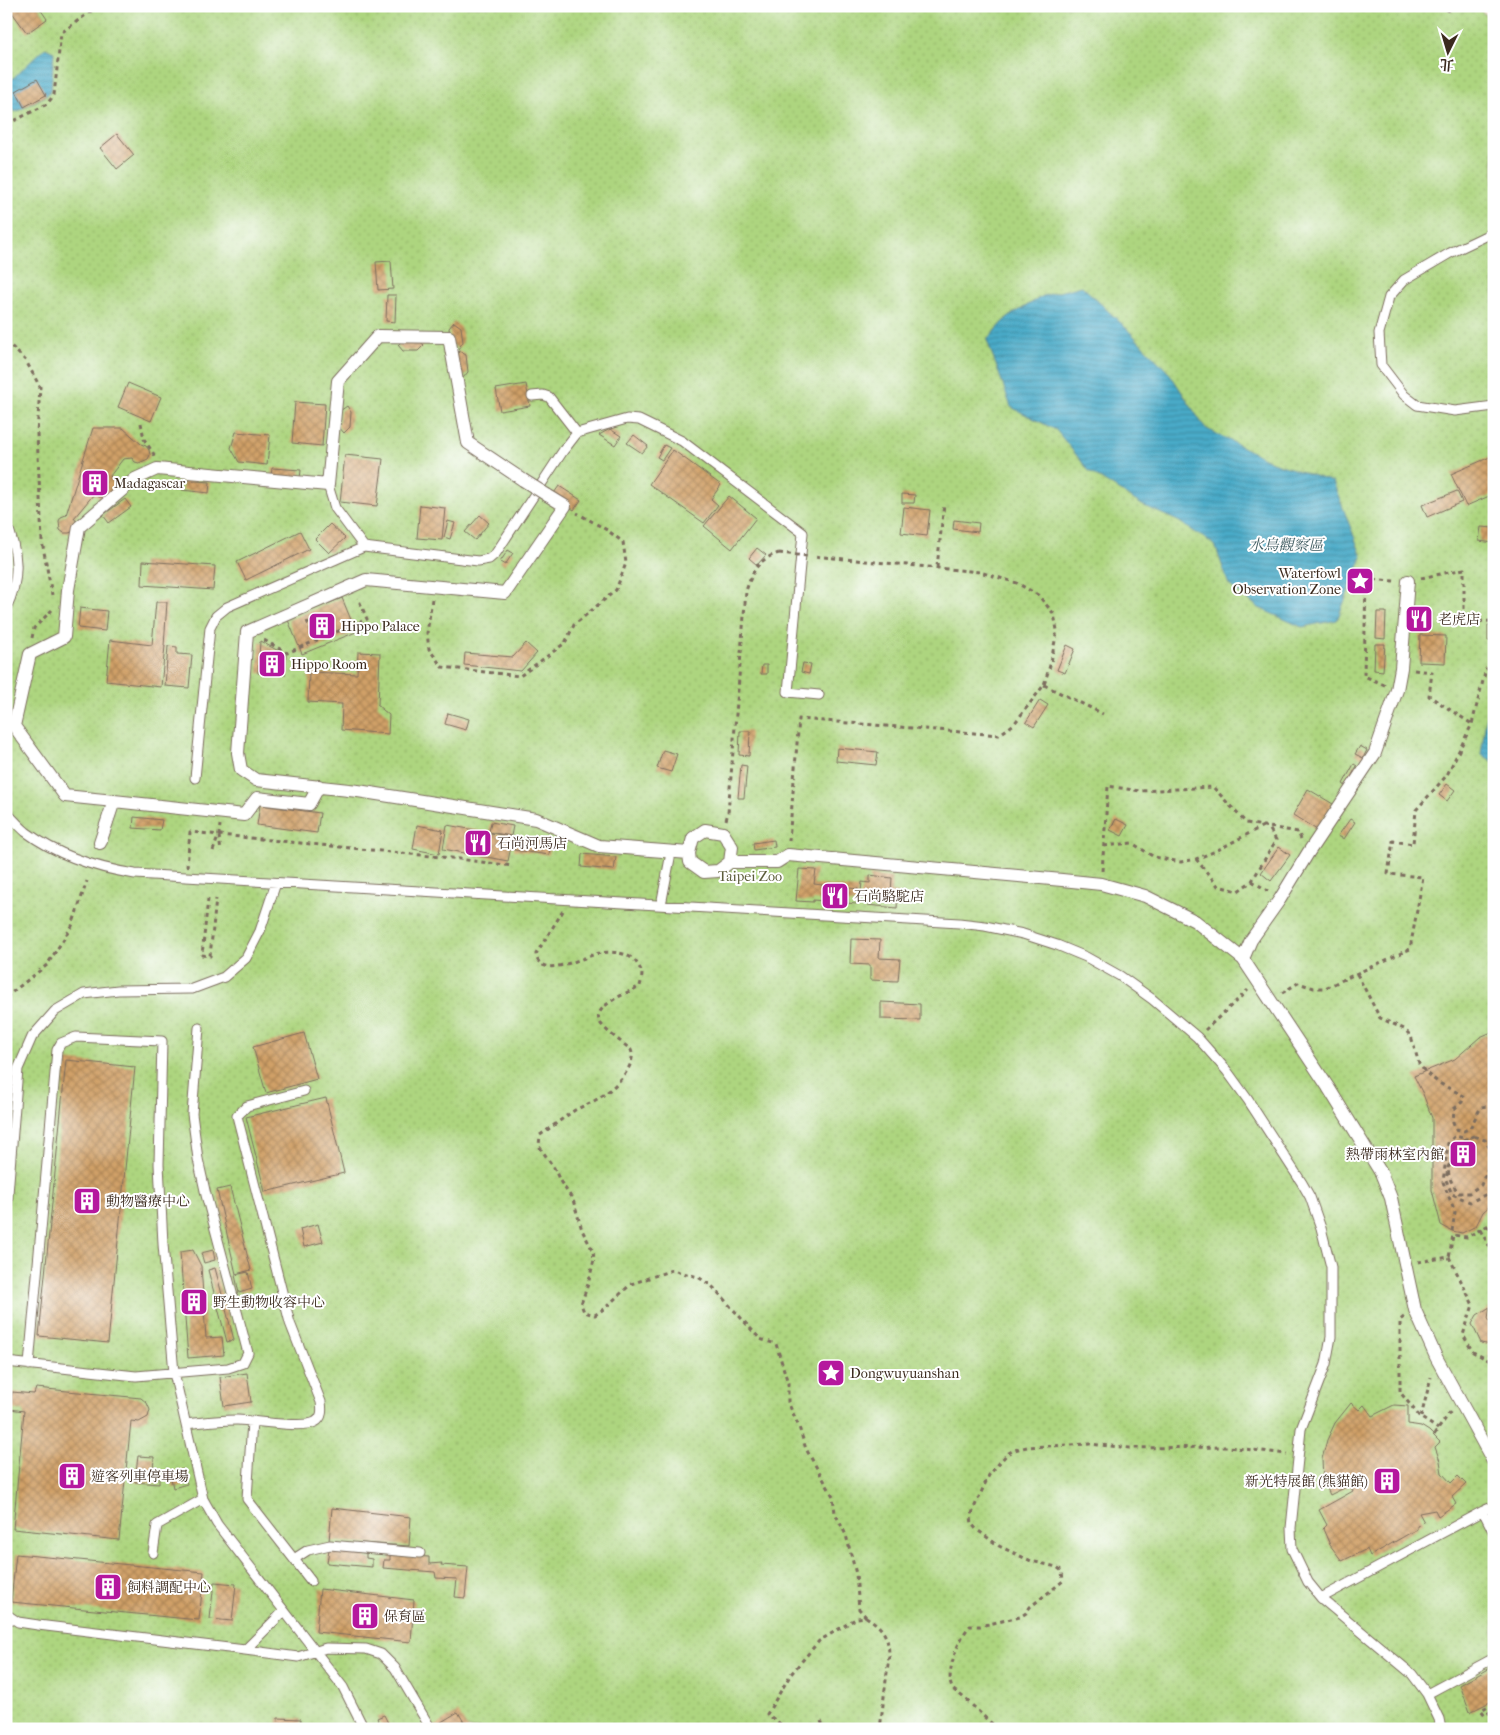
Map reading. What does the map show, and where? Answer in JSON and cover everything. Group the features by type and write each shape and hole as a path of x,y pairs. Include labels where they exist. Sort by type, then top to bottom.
{"street":[{"path":"319,786 309,804 257,798 244,814 66,796 14,726 30,654 64,637 68,590 80,527 135,479 157,469 328,485 338,381 378,336 449,337 468,444 565,506 505,593 366,580 247,632 238,753 241,770 256,780 319,786 536,819 599,846 689,854"},
{"path":"1243,959 1251,940 1375,753 1397,690 1401,668 1408,581"},
{"path":"100,843 114,801"},
{"path":"730,862 732,847 723,833 705,830 693,838 689,854 690,862 704,872 718,871 730,862 777,862 788,855 1101,884 1145,896 1196,921 1243,959 1328,1087 1381,1173 1392,1198 1415,1310 1436,1357 1494,1463"}],"lane":[{"path":"1494,232 1450,252 1404,280 1389,298 1379,333 1382,365 1404,395 1417,405 1455,411 1494,406"},
{"path":"532,396 543,395 549,397 578,432"},
{"path":"194,778 210,628 216,616 227,607 364,547 478,561 489,559 496,553 563,451 578,432 627,419 639,420 682,440 803,533 788,692 818,695"},
{"path":"328,485 336,508 364,547"},
{"path":"6,522 14,540 16,560 15,580 11,598 6,608"},
{"path":"6,812 24,831 47,846 97,866 135,874 959,923 1023,934 1086,957 1120,976 1152,998 1197,1038 1227,1071 1288,1158 1310,1198 1331,1267 1331,1337 1326,1364 1301,1429 1291,1528 1292,1549 1308,1582 1321,1598 1412,1674 1427,1694 1439,1719 1441,1729"},
{"path":"661,905 671,853"},
{"path":"6,1219 18,1069 32,1037 55,1011 84,994 118,990 192,989 224,977 246,958 260,931 276,883"},
{"path":"6,1362 136,1376 228,1368 243,1363 248,1353 206,1195 198,1159 192,1114 199,1028"},
{"path":"29,1365 57,1050 61,1043 76,1037 162,1041 160,1164 163,1244 174,1372 204,1498 217,1524 343,1687 364,1729"},
{"path":"186,1424 219,1420 300,1424 313,1423 320,1418 321,1402 290,1323 237,1116 247,1106 304,1091"},
{"path":"252,1421 247,1499 311,1581"},
{"path":"153,1553 156,1525 204,1498"},
{"path":"1321,1598 1494,1506"},
{"path":"1483,1512 1494,1533"},
{"path":"294,1559 308,1550 330,1545 420,1553"},
{"path":"245,1650 284,1611"},
{"path":"6,1614 18,1622 298,1658 326,1648 366,1649 381,1654 395,1668 431,1729"},
{"path":"1427,1694 1494,1658"}],"path":[{"path":"6,172 11,167 10,123 47,104 54,94 61,33 98,6"},
{"path":"1439,6 1450,11 1458,6"},
{"path":"6,341 26,361 40,388 37,434 42,541 53,598"},
{"path":"141,423 144,439 154,456 157,469"},
{"path":"937,567 944,504"},
{"path":"433,586 427,633 429,649 442,667 520,676 565,643 574,625 616,590 626,563 623,542 607,530 565,506"},
{"path":"723,833 728,813 746,591 752,572 765,558 779,553 980,572 1017,583 1038,595 1054,614 1057,630 1052,662 1044,685 1014,724 999,735 799,719 788,855"},
{"path":"1397,690 1364,676 1366,579 1408,581 1464,569 1464,622 1494,621"},
{"path":"249,631 287,653 367,619 353,586"},
{"path":"30,654 34,628 54,607"},
{"path":"301,608 316,641"},
{"path":"1269,1000 1298,984 1314,988 1325,988 1410,948 1423,877 1388,874 1392,841 1413,844 1416,810 1447,775 1472,724 1486,669 1494,668"},
{"path":"1432,672 1429,696 1472,724"},
{"path":"1044,685 1103,714"},
{"path":"1101,884 1108,786 1140,791 1212,787 1246,824 1298,832 1308,853"},
{"path":"213,851 219,834 222,812"},
{"path":"1104,846 1132,843 1154,857 1181,862 1196,859 1216,851 1263,826"},
{"path":"1196,859 1218,886 1238,891 1252,881 1276,840 1268,827"},
{"path":"186,877 190,832 513,866"},
{"path":"219,834 221,852"},
{"path":"6,997 47,965 72,926 87,881"},
{"path":"1252,881 1280,898"},
{"path":"208,899 202,955 210,956 216,899"},
{"path":"570,900 536,954 537,959 548,966 557,967 598,953 609,952 632,958 642,970 643,975 640,986 603,1006 598,1013 598,1019 602,1026 631,1050 632,1060 625,1075 600,1097 575,1110 540,1135 539,1146 573,1200 582,1230 593,1251 594,1260 581,1304 584,1312 595,1315 632,1284 672,1270 698,1277 712,1286 760,1339 776,1344 788,1383 788,1402 806,1449 833,1496 835,1514 846,1535 856,1574 859,1609 884,1632 889,1646 890,1656 880,1729"},
{"path":"1357,974 1380,1018 1404,1030 1411,1036 1419,1064 1426,1073 1439,1083 1464,1096 1462,1102 1454,1109 1453,1122 1456,1129 1464,1131 1470,1128 1481,1107 1494,1105"},
{"path":"1197,1038 1243,995"},
{"path":"1452,1231 1455,1212 1442,1182 1448,1143 1455,1136 1467,1139 1471,1146 1471,1154 1455,1159 1450,1165 1448,1175 1451,1184 1459,1193 1470,1193 1481,1185 1489,1165 1491,1151 1485,1140 1474,1136 1463,1140 1452,1156 1448,1168 1446,1180 1452,1194 1470,1202 1494,1189"},
{"path":"1494,1222 1467,1237 1453,1235 1449,1257 1473,1305 1463,1334 1473,1352 1494,1363"},
{"path":"1487,1226 1494,1233"},
{"path":"1480,1230 1494,1254"},
{"path":"1405,1265 1449,1257"},
{"path":"1415,1310 1400,1320 1400,1392 1420,1417 1438,1429 1434,1435"},
{"path":"1420,1417 1436,1357"},
{"path":"999,1729 984,1718 966,1699 953,1689 950,1680 953,1664 964,1632 970,1626 980,1626 1012,1618 1020,1618 1064,1578 1062,1570 1058,1566 1031,1562 999,1546 972,1524 971,1517 974,1508 989,1475 1007,1454 1027,1447 1090,1444 1130,1448 1228,1448 1298,1455"},
{"path":"786,1729 767,1714 791,1674 819,1640 857,1618 866,1617"},
{"path":"1494,1703 1481,1710 1485,1715 1494,1710"},
{"path":"821,1721 824,1729"}],"green space":[{"name":"Taipei Zoo","path":"6,6 1476,6 1494,23 1494,1729 6,1729"}],"water":[{"path":"45,48 54,52 51,90 47,95 16,112 6,106 10,81"},
{"name":"水鳥觀察區","path":"1082,286 1170,374 1205,428 1272,462 1333,482 1362,557 1337,620 1302,627 1259,608 1229,585 1215,545 1178,521 1142,505 1090,472 1056,430 1011,407 987,340 1008,317 1043,296"},
{"path":"1494,708 1494,727 1489,736 1494,762 1481,754 1487,711"}],"building":[{"path":"18,6 38,6 47,19 27,33 11,11"},
{"path":"37,79 46,95 24,107 16,91"},
{"path":"117,134 134,155 117,169 100,148"},
{"path":"391,261 393,289 378,290 376,262"},
{"path":"387,295 396,295 395,322 386,321"},
{"path":"454,322 461,327 463,342 458,349 451,344 449,328"},
{"path":"403,340 418,340 424,345 418,351 403,351 398,345"},
{"path":"459,351 466,355 468,372 463,378 454,357"},
{"path":"128,383 161,397 151,421 118,407"},
{"path":"526,384 530,406 500,411 496,389"},
{"path":"295,402 325,404 322,446 292,443"},
{"path":"347,406 351,412 350,427 344,433 338,426 340,411"},
{"name":"Madagascar","path":"93,428 123,428 141,444 146,446 150,455 148,459 139,463 135,462 132,458 123,459 110,476 114,485 113,491 104,497 94,494 74,518 77,522 74,531 64,533 60,530 59,521 61,517 66,515"},
{"path":"610,429 621,436 615,445 599,435"},
{"path":"236,432 270,435 267,465 239,462 231,448"},
{"path":"634,435 648,446 642,453 627,443"},
{"path":"664,445 670,448 662,460 657,457"},
{"path":"673,450 721,485 711,499 718,505 704,523 649,484"},
{"path":"345,455 383,459 377,506 340,502"},
{"path":"1490,457 1494,466 1494,494 1466,506 1451,474"},
{"path":"272,468 301,470 300,479 271,477"},
{"path":"183,480 210,482 209,493 182,490"},
{"path":"559,486 581,500 574,510 552,496"},
{"path":"1457,491 1462,502 1427,517 1422,505"},
{"path":"902,494 915,495 914,503 902,503"},
{"path":"729,496 756,518 732,549 704,526"},
{"path":"125,499 131,507 109,523 103,515"},
{"path":"420,505 445,508 442,540 417,538"},
{"path":"904,507 930,510 927,536 901,533"},
{"path":"480,515 489,523 475,540 465,532"},
{"path":"954,520 979,523 978,532 953,529"},
{"path":"448,521 455,523 450,539 444,537"},
{"path":"330,524 345,538 329,553 315,539"},
{"path":"1481,527 1494,528 1494,543 1479,541"},
{"path":"300,531 309,549 246,580 237,562"},
{"path":"757,548 766,555 757,565 749,558"},
{"path":"508,550 513,553 505,565 500,562"},
{"path":"143,561 215,566 213,590 142,585"},
{"name":"Hippo Palace","path":"342,598 356,632 302,654 288,620"},
{"path":"156,602 167,602 161,687 106,681 110,640 152,645"},
{"path":"80,608 107,611 105,631 78,628"},
{"path":"1414,611 1427,612 1425,630 1413,629"},
{"path":"1377,612 1386,612 1385,639 1376,638"},
{"path":"1488,625 1494,625 1494,641 1488,641"},
{"path":"1420,635 1446,636 1445,663 1419,662"},
{"name":"Hippo Room","path":"260,641 286,655 285,675 258,673"},
{"path":"526,643 537,653 521,671 464,665 465,653 513,657"},
{"path":"1375,644 1385,644 1383,671 1374,670"},
{"path":"1067,645 1075,649 1065,673 1057,670"},
{"path":"168,646 177,647 177,654 192,655 189,688 165,686"},
{"path":"358,652 380,653 377,705 389,715 388,734 341,730 342,704 308,702 309,672 357,674"},
{"path":"803,663 811,664 809,674 801,672"},
{"path":"762,665 767,665 767,674 761,674"},
{"path":"1040,700 1048,705 1034,727 1026,722"},
{"path":"448,713 469,719 466,730 445,724"},
{"path":"740,731 750,731 749,756 739,755"},
{"path":"1360,746 1367,750 1363,758 1355,754"},
{"path":"837,748 878,752 876,765 836,761"},
{"path":"663,750 677,754 671,772 657,768"},
{"path":"1354,764 1357,766 1346,786 1343,784"},
{"path":"741,765 747,766 744,798 738,798"},
{"path":"1447,784 1455,790 1447,801 1439,795"},
{"path":"1308,789 1333,804 1317,830 1293,815"},
{"path":"260,805 320,813 317,833 257,825"},
{"path":"134,817 162,820 160,830 133,828"},
{"path":"1116,819 1128,825 1122,836 1110,830"},
{"path":"1350,819 1355,822 1344,839 1338,836"},
{"path":"491,822 513,826 511,836 489,832"},
{"path":"417,825 443,830 439,854 413,849"},
{"name":"石尚河馬店","path":"447,825 513,837 508,861 443,849"},
{"path":"515,837 551,842 549,855 514,850"},
{"path":"774,840 775,847 754,850 753,843"},
{"path":"1279,847 1290,855 1271,881 1261,873"},
{"path":"582,854 616,857 614,870 581,867"},
{"path":"799,869 816,870 814,884 858,889 857,904 813,900 813,902 796,901"},
{"path":"870,875 892,878 891,892 898,893 897,908 867,905 868,902 860,902 862,882 870,883"},
{"path":"851,939 880,940 879,958 900,959 898,981 870,980 870,965 850,964"},
{"path":"881,1002 920,1004 920,1020 881,1019"},
{"name":"熱帶雨林室內館","path":"1494,1031 1494,1202 1483,1212 1476,1226 1462,1233 1452,1231 1441,1225 1432,1190 1432,1118 1414,1076 1455,1059 1480,1037"},
{"path":"304,1033 317,1079 266,1093 253,1047"},
{"name":"動物醫療中心","path":"66,1060 135,1067 108,1343 39,1336"},
{"path":"326,1098 344,1173 265,1192 246,1117"},
{"path":"230,1187 251,1270 236,1274 217,1190"},
{"path":"318,1224 323,1242 304,1247 300,1229"},
{"name":"野生動物收容中心","path":"193,1250 201,1266 206,1338 222,1337 224,1355 188,1358 180,1252"},
{"path":"213,1250 215,1260 204,1263 201,1253"},
{"path":"215,1268 234,1340 227,1342 208,1270"},
{"path":"248,1272 252,1289 239,1293 235,1275"},
{"path":"1490,1307 1488,1318 1494,1331 1494,1357 1488,1355 1491,1345 1481,1343 1472,1324 1477,1315"},
{"path":"247,1373 251,1402 224,1406 220,1377"},
{"name":"遊客列車停車場","path":"36,1388 141,1398 147,1403 150,1410 148,1417 139,1422 131,1421 119,1540 13,1529 24,1411 10,1409 12,1392 34,1394"},
{"name":"新光特展館 (熊貓館)","path":"1351,1403 1359,1410 1364,1405 1372,1416 1394,1405 1408,1406 1408,1424 1421,1426 1440,1442 1435,1447 1442,1473 1451,1483 1458,1476 1466,1484 1452,1497 1456,1504 1438,1516 1435,1510 1419,1513 1424,1522 1417,1526 1417,1529 1370,1556 1367,1549 1342,1561 1330,1545 1323,1529 1327,1525 1319,1510 1353,1491 1350,1485 1330,1495 1323,1480 1322,1459 1327,1440 1335,1423"},
{"path":"138,1456 154,1457 153,1474 136,1472"},
{"path":"183,1469 187,1484 173,1488 170,1473"},
{"path":"136,1474 159,1476 159,1484 135,1482"},
{"path":"332,1508 411,1517 409,1546 329,1541"},
{"path":"329,1549 366,1553 366,1558 372,1559 372,1567 327,1563"},
{"name":"飼料調配中心","path":"16,1554 204,1572 199,1620 11,1602"},
{"path":"390,1555 429,1557 429,1564 442,1563 441,1565 468,1567 465,1598 455,1597 457,1579 436,1578 435,1572 383,1568 384,1560 390,1560"},
{"path":"214,1582 236,1584 232,1621 210,1619"},
{"name":"保育區","path":"320,1589 414,1600 411,1642 316,1632"},
{"path":"1494,1666 1494,1700 1470,1712 1460,1685"},
{"path":"458,1712 468,1729 434,1729 433,1727"},
{"path":"384,1715 391,1729 382,1729 377,1718"},
{"path":"278,1718 301,1719 300,1729 277,1729"}],"place":[{"name":"Madagascar","path":"95,483"},
{"name":"Waterfowl Observation Zone","path":"1360,581"},
{"name":"老虎店","path":"1419,619"},
{"name":"Hippo Palace","path":"322,626"},
{"name":"Hippo Room","path":"272,664"},
{"name":"石尚河馬店","path":"478,843"},
{"name":"石尚駱駝店","path":"835,896"},
{"name":"熱帶雨林室內館","path":"1463,1154"},
{"name":"動物醫療中心","path":"87,1201"},
{"name":"野生動物收容中心","path":"194,1302"},
{"name":"Dongwuyuanshan","path":"831,1373"},
{"name":"遊客列車停車場","path":"72,1476"},
{"name":"新光特展館 (熊貓館)","path":"1387,1481"},
{"name":"飼料調配中心","path":"108,1587"},
{"name":"保育區","path":"365,1616"}]}
